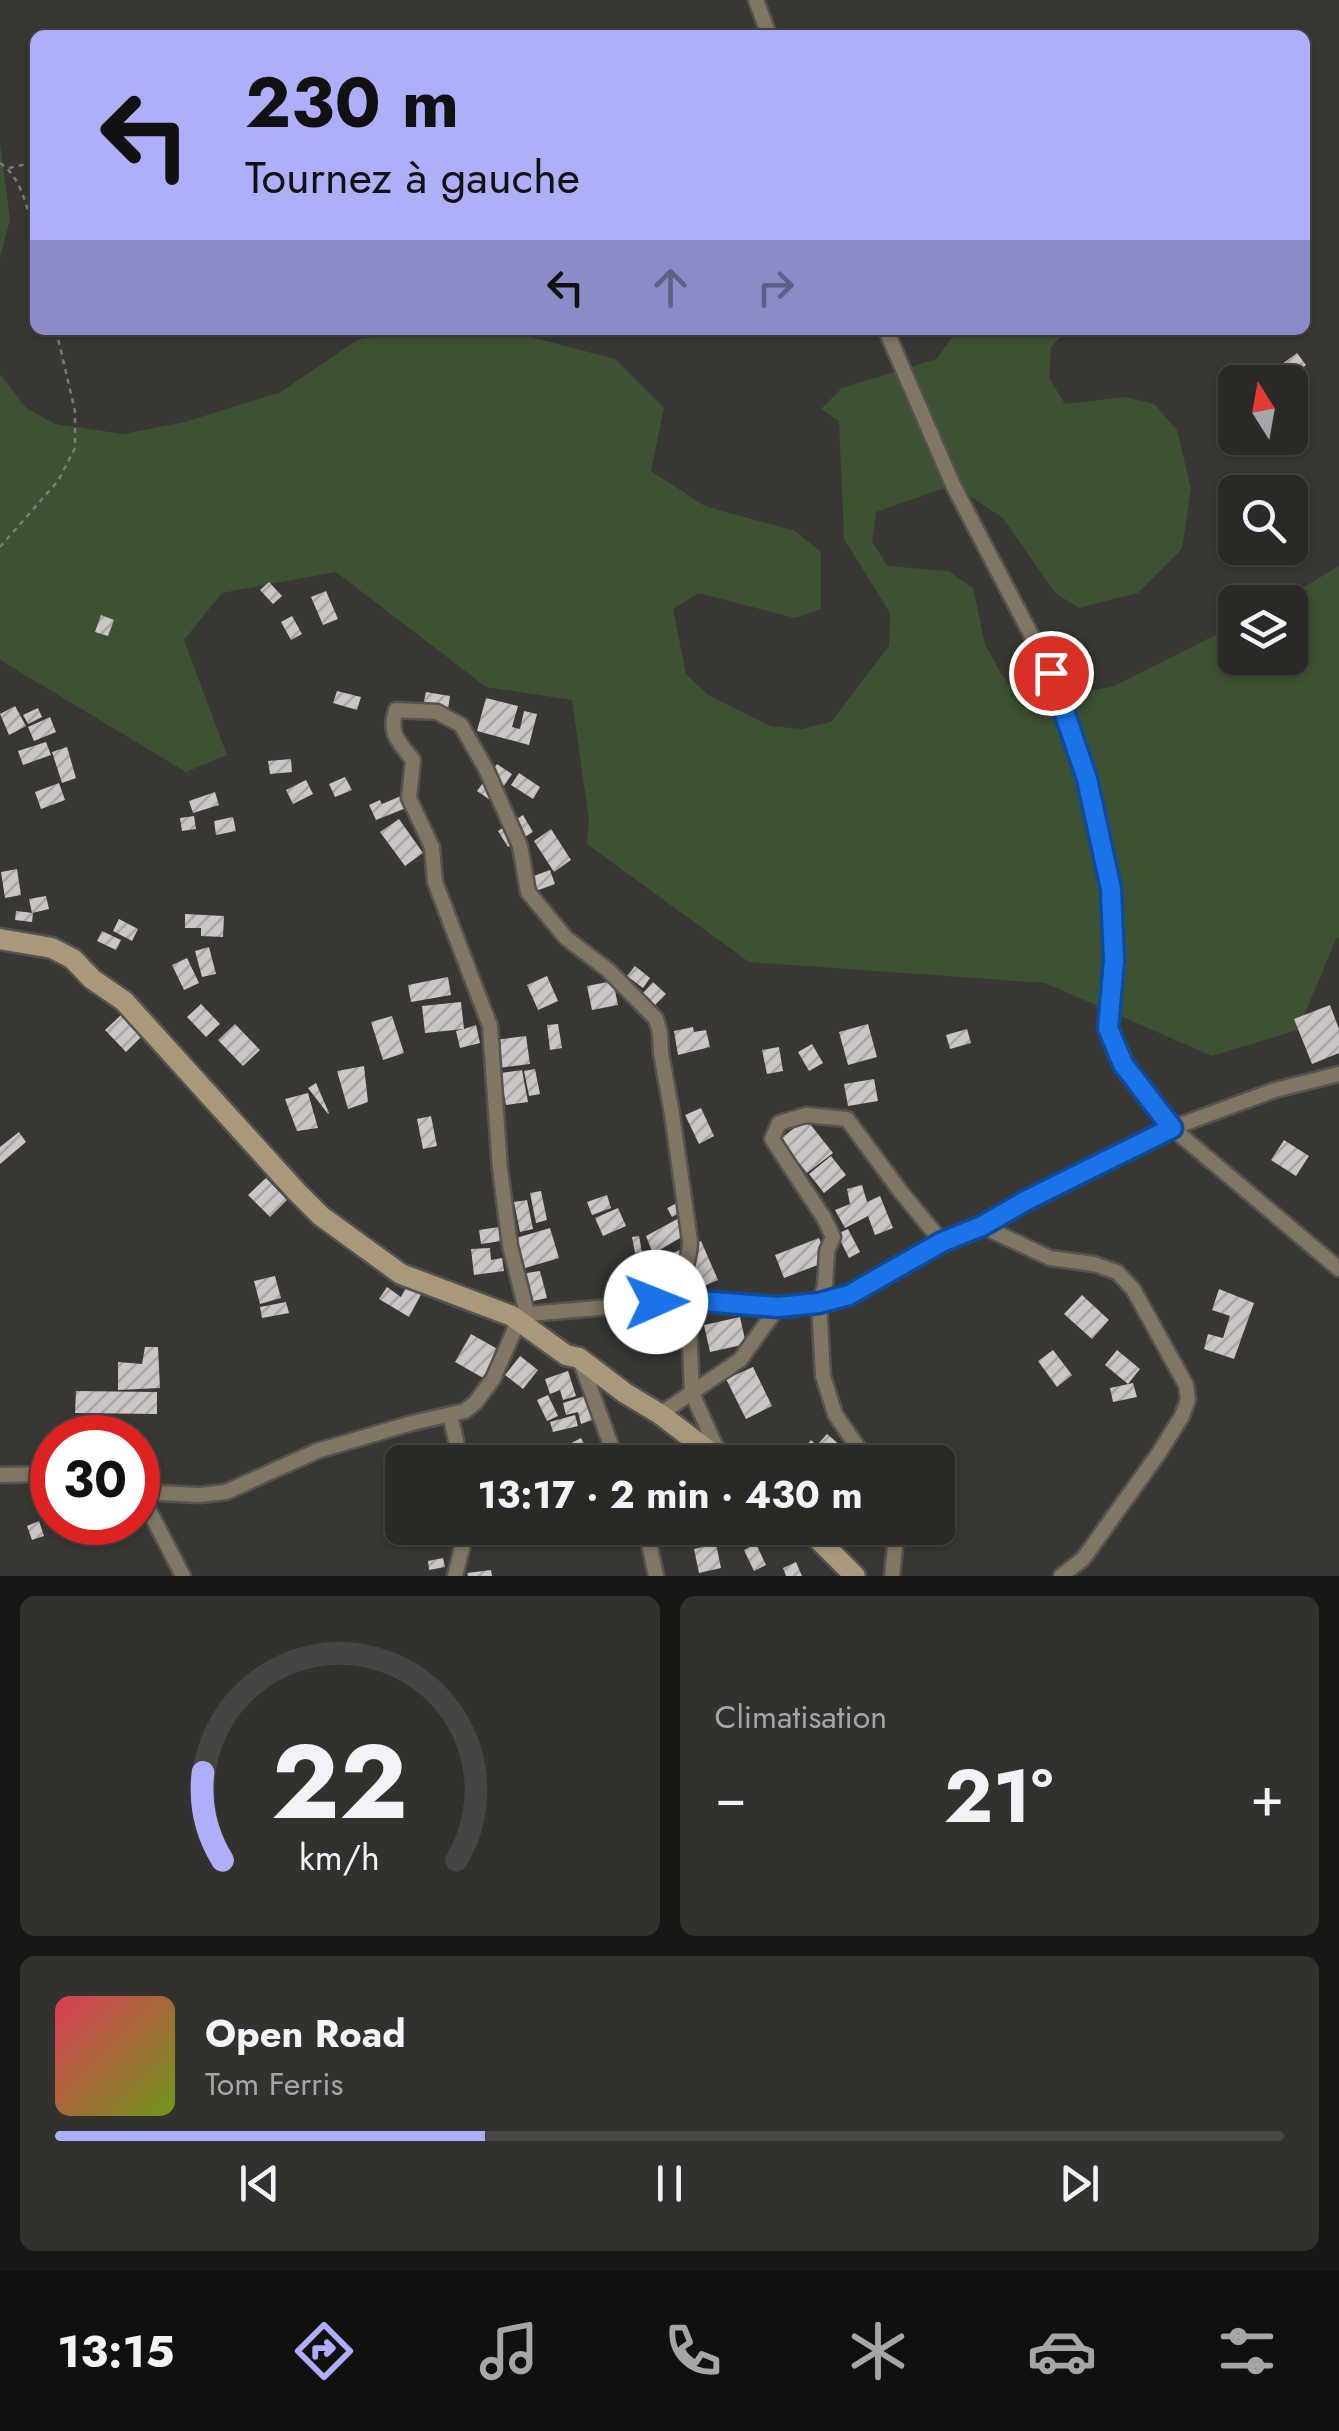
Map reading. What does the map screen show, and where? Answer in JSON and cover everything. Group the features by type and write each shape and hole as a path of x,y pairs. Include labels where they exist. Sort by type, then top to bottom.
{"main road":[{"path":"0,939 52,948 73,959 92,979 124,1001 296,1191 354,1242 401,1274 519,1317 566,1354 578,1358 701,1445"},
{"path":"824,1545 855,1576"}],"street":[{"path":"756,0 767,30"},
{"path":"888,335 953,485 1051,673 1087,779 1111,889 1114,961 1108,1028 1123,1064 1172,1128 1339,1269"},
{"path":"160,1494 226,1492 317,1451 465,1412 493,1379 519,1317 500,1169 490,1026 435,882 432,848 408,798 413,760 395,737 391,724 396,710 437,712 461,725 486,769 520,846 528,892 566,938 608,970 656,1019 690,1240 682,1289 688,1300 692,1393 715,1445"},
{"path":"519,1317 688,1300 778,1307 849,1295 942,1242 982,1226 1172,1128 1275,1090 1339,1074"},
{"path":"856,1445 835,1414 823,1376 819,1303 825,1286 827,1252 834,1237 772,1139 780,1123 806,1114 848,1119 942,1242"},
{"path":"982,1226 1050,1258 1094,1264 1117,1272 1133,1289 1186,1385 1188,1399 1182,1416 1159,1453 1083,1560 1061,1576"},
{"path":"660,1414 740,1360 778,1307"},
{"path":"578,1358 611,1445"},
{"path":"600,1417 625,1394"},
{"path":"450,1416 457,1445"},
{"path":"0,1475 30,1474"},
{"path":"160,1532 184,1576"},
{"path":"455,1576 463,1545"},
{"path":"650,1545 656,1576"},
{"path":"892,1576 895,1545"}],"path":[{"path":"0,163 8,168 26,202 30,219"},
{"path":"8,168 30,163"},
{"path":"0,547 58,481 75,448 76,410 57,335"}],"green space":[{"path":"0,143 10,220 0,257"},
{"path":"384,335 523,335 615,359 664,408 651,471 705,506 795,531 821,552 821,609 795,618 698,593 673,609 686,674 708,695 770,726 802,729 831,722 889,646 890,613 844,539 839,421 821,409 842,388 936,359 954,335 1062,335 1051,347 1049,378 1065,404 1125,397 1154,404 1177,430 1191,489 1182,549 1138,593 1079,608 1055,593 1003,518 953,485 876,512 872,542 888,566 948,571 973,588 985,644 999,670 1017,696 1047,700 1114,686 1218,634 1218,675 1308,675 1307,585 1339,566 1339,938 1298,1030 1212,1056 1045,983 749,962 587,844 589,821 572,700 486,687 336,572 222,593 184,640 227,755 186,772 0,660 0,374 26,408 55,424 123,434 185,422 281,392 357,340"}],"building":[{"path":"1297,353 1306,365 1281,365"},
{"path":"269,582 282,596 273,604 260,590"},
{"path":"326,591 338,619 323,625 311,597"},
{"path":"101,615 114,620 108,636 95,632"},
{"path":"292,616 302,634 291,640 281,622"},
{"path":"337,691 361,697 357,710 333,703"},
{"path":"426,692 450,696 448,710 423,705"},
{"path":"486,698 518,706 512,727 520,729 524,711 537,714 529,745 477,731"},
{"path":"15,706 26,726 9,735 0,714"},
{"path":"38,708 42,717 28,724 23,715"},
{"path":"50,717 56,732 34,741 28,727"},
{"path":"46,742 51,755 23,765 18,751"},
{"path":"67,747 76,778 62,783 52,752"},
{"path":"291,759 292,772 270,774 268,761"},
{"path":"497,764 512,774 493,802 477,791"},
{"path":"519,773 540,787 533,799 511,785"},
{"path":"345,777 352,790 335,797 329,784"},
{"path":"306,780 313,794 293,804 286,790"},
{"path":"59,783 65,800 41,809 35,792"},
{"path":"215,792 219,805 193,813 189,801"},
{"path":"401,796 406,808 376,820 369,805"},
{"path":"523,815 533,832 508,847 498,831"},
{"path":"194,816 196,829 182,831 180,818"},
{"path":"233,817 236,831 216,835 214,821"},
{"path":"399,819 423,853 405,866 380,832"},
{"path":"551,829 571,860 554,872 534,841"},
{"path":"17,869 21,895 5,898 1,872"},
{"path":"550,870 555,884 533,892 528,878"},
{"path":"46,896 49,909 32,913 29,899"},
{"path":"16,911 33,913 32,922 15,920"},
{"path":"185,914 224,916 223,937 201,936 201,928 185,928"},
{"path":"119,919 138,929 132,941 113,931"},
{"path":"102,931 121,940 116,950 97,941"},
{"path":"209,947 216,974 202,977 195,951"},
{"path":"187,958 199,983 184,990 172,965"},
{"path":"635,966 650,978 643,988 627,976"},
{"path":"547,976 558,1001 538,1010 527,985"},
{"path":"448,977 451,995 411,1002 408,985"},
{"path":"613,981 618,1005 592,1010 587,986"},
{"path":"653,982 666,994 652,1008 640,996"},
{"path":"461,1002 464,1029 425,1033 422,1006"},
{"path":"201,1004 220,1024 206,1037 187,1017"},
{"path":"1330,1005 1339,1029 1339,1053 1312,1064 1294,1019"},
{"path":"121,1015 142,1036 126,1052 105,1030"},
{"path":"392,1016 404,1053 383,1060 371,1022"},
{"path":"235,1024 260,1050 243,1066 218,1040"},
{"path":"558,1024 562,1048 550,1050 547,1025"},
{"path":"868,1024 877,1057 848,1065 839,1032"},
{"path":"476,1025 480,1043 460,1048 456,1031"},
{"path":"693,1027 694,1032 706,1030 710,1047 678,1055 674,1031"},
{"path":"967,1029 971,1043 950,1049 946,1035"},
{"path":"526,1036 530,1064 499,1068 495,1040"},
{"path":"812,1044 823,1063 809,1071 798,1052"},
{"path":"779,1047 783,1071 767,1074 762,1050"},
{"path":"364,1066 368,1102 348,1109 337,1071"},
{"path":"535,1069 540,1094 529,1096 524,1071"},
{"path":"522,1070 528,1102 506,1105 500,1073"},
{"path":"874,1079 878,1101 848,1106 844,1084"},
{"path":"316,1083 329,1113 328,1114 308,1088"},
{"path":"308,1093 318,1128 297,1131 285,1099"},
{"path":"701,1108 714,1136 699,1144 685,1115"},
{"path":"431,1116 437,1146 423,1149 417,1119"},
{"path":"806,1119 833,1153 807,1173 780,1139"},
{"path":"19,1132 26,1142 0,1164 0,1147"},
{"path":"1284,1140 1309,1156 1296,1176 1271,1160"},
{"path":"831,1156 846,1175 824,1193 809,1174"},
{"path":"266,1178 287,1200 270,1217 248,1195"},
{"path":"862,1185 867,1202 880,1196 893,1228 875,1235 868,1216 845,1228 835,1210 850,1204 847,1189"},
{"path":"541,1191 547,1220 536,1223 530,1193"},
{"path":"607,1195 611,1208 592,1215 587,1202"},
{"path":"527,1200 533,1229 520,1232 514,1202"},
{"path":"683,1200 688,1209 672,1217 667,1208"},
{"path":"618,1208 626,1226 603,1236 595,1218"},
{"path":"692,1211 698,1240 687,1244 685,1235 653,1254 646,1236"},
{"path":"499,1227 501,1241 481,1244 479,1230"},
{"path":"550,1228 559,1258 525,1268 516,1238"},
{"path":"848,1229 860,1252 849,1258 837,1234"},
{"path":"639,1236 642,1252 635,1253 632,1237"},
{"path":"819,1238 828,1261 784,1278 775,1255"},
{"path":"701,1241 718,1280 685,1294 668,1255"},
{"path":"490,1248 491,1260 502,1258 504,1271 474,1275 471,1249"},
{"path":"540,1271 547,1298 533,1301 526,1273"},
{"path":"275,1276 281,1298 260,1304 254,1281"},
{"path":"410,1279 425,1287 409,1317 379,1299 387,1287 401,1297"},
{"path":"1219,1289 1254,1303 1234,1359 1204,1349 1208,1334 1223,1338 1230,1316 1212,1310"},
{"path":"1082,1295 1109,1320 1092,1339 1064,1314"},
{"path":"286,1302 289,1313 262,1318 260,1307"},
{"path":"740,1317 746,1344 710,1352 704,1325"},
{"path":"471,1334 501,1351 485,1379 455,1362"},
{"path":"145,1347 158,1347 160,1388 118,1390 118,1362 142,1364"},
{"path":"1053,1350 1072,1375 1057,1387 1038,1361"},
{"path":"1117,1350 1140,1369 1128,1384 1105,1365"},
{"path":"520,1356 538,1370 523,1389 505,1375"},
{"path":"753,1367 772,1406 746,1419 726,1379"},
{"path":"568,1371 576,1396 563,1400 560,1390 550,1394 545,1379"},
{"path":"1133,1383 1137,1397 1113,1402 1110,1388"},
{"path":"76,1391 157,1392 157,1414 75,1413"},
{"path":"548,1395 558,1416 547,1421 537,1400"},
{"path":"588,1395 595,1419 581,1424 578,1412 566,1415 563,1403"},
{"path":"575,1415 578,1426 553,1432 550,1422"},
{"path":"827,1434 840,1445 819,1445"},
{"path":"716,1545 721,1568 699,1573 694,1549"},
{"path":"756,1545 766,1565 754,1571 744,1550"},
{"path":"443,1558 445,1567 429,1570 428,1561"},
{"path":"796,1562 802,1576 786,1576 783,1568"},
{"path":"491,1570 492,1576 467,1573"}],"route":[{"path":"656,1302 688,1300 778,1307 849,1295 942,1242 982,1226 1172,1128 1123,1064 1108,1028 1114,961 1111,889 1087,779 1051,673"}]}
